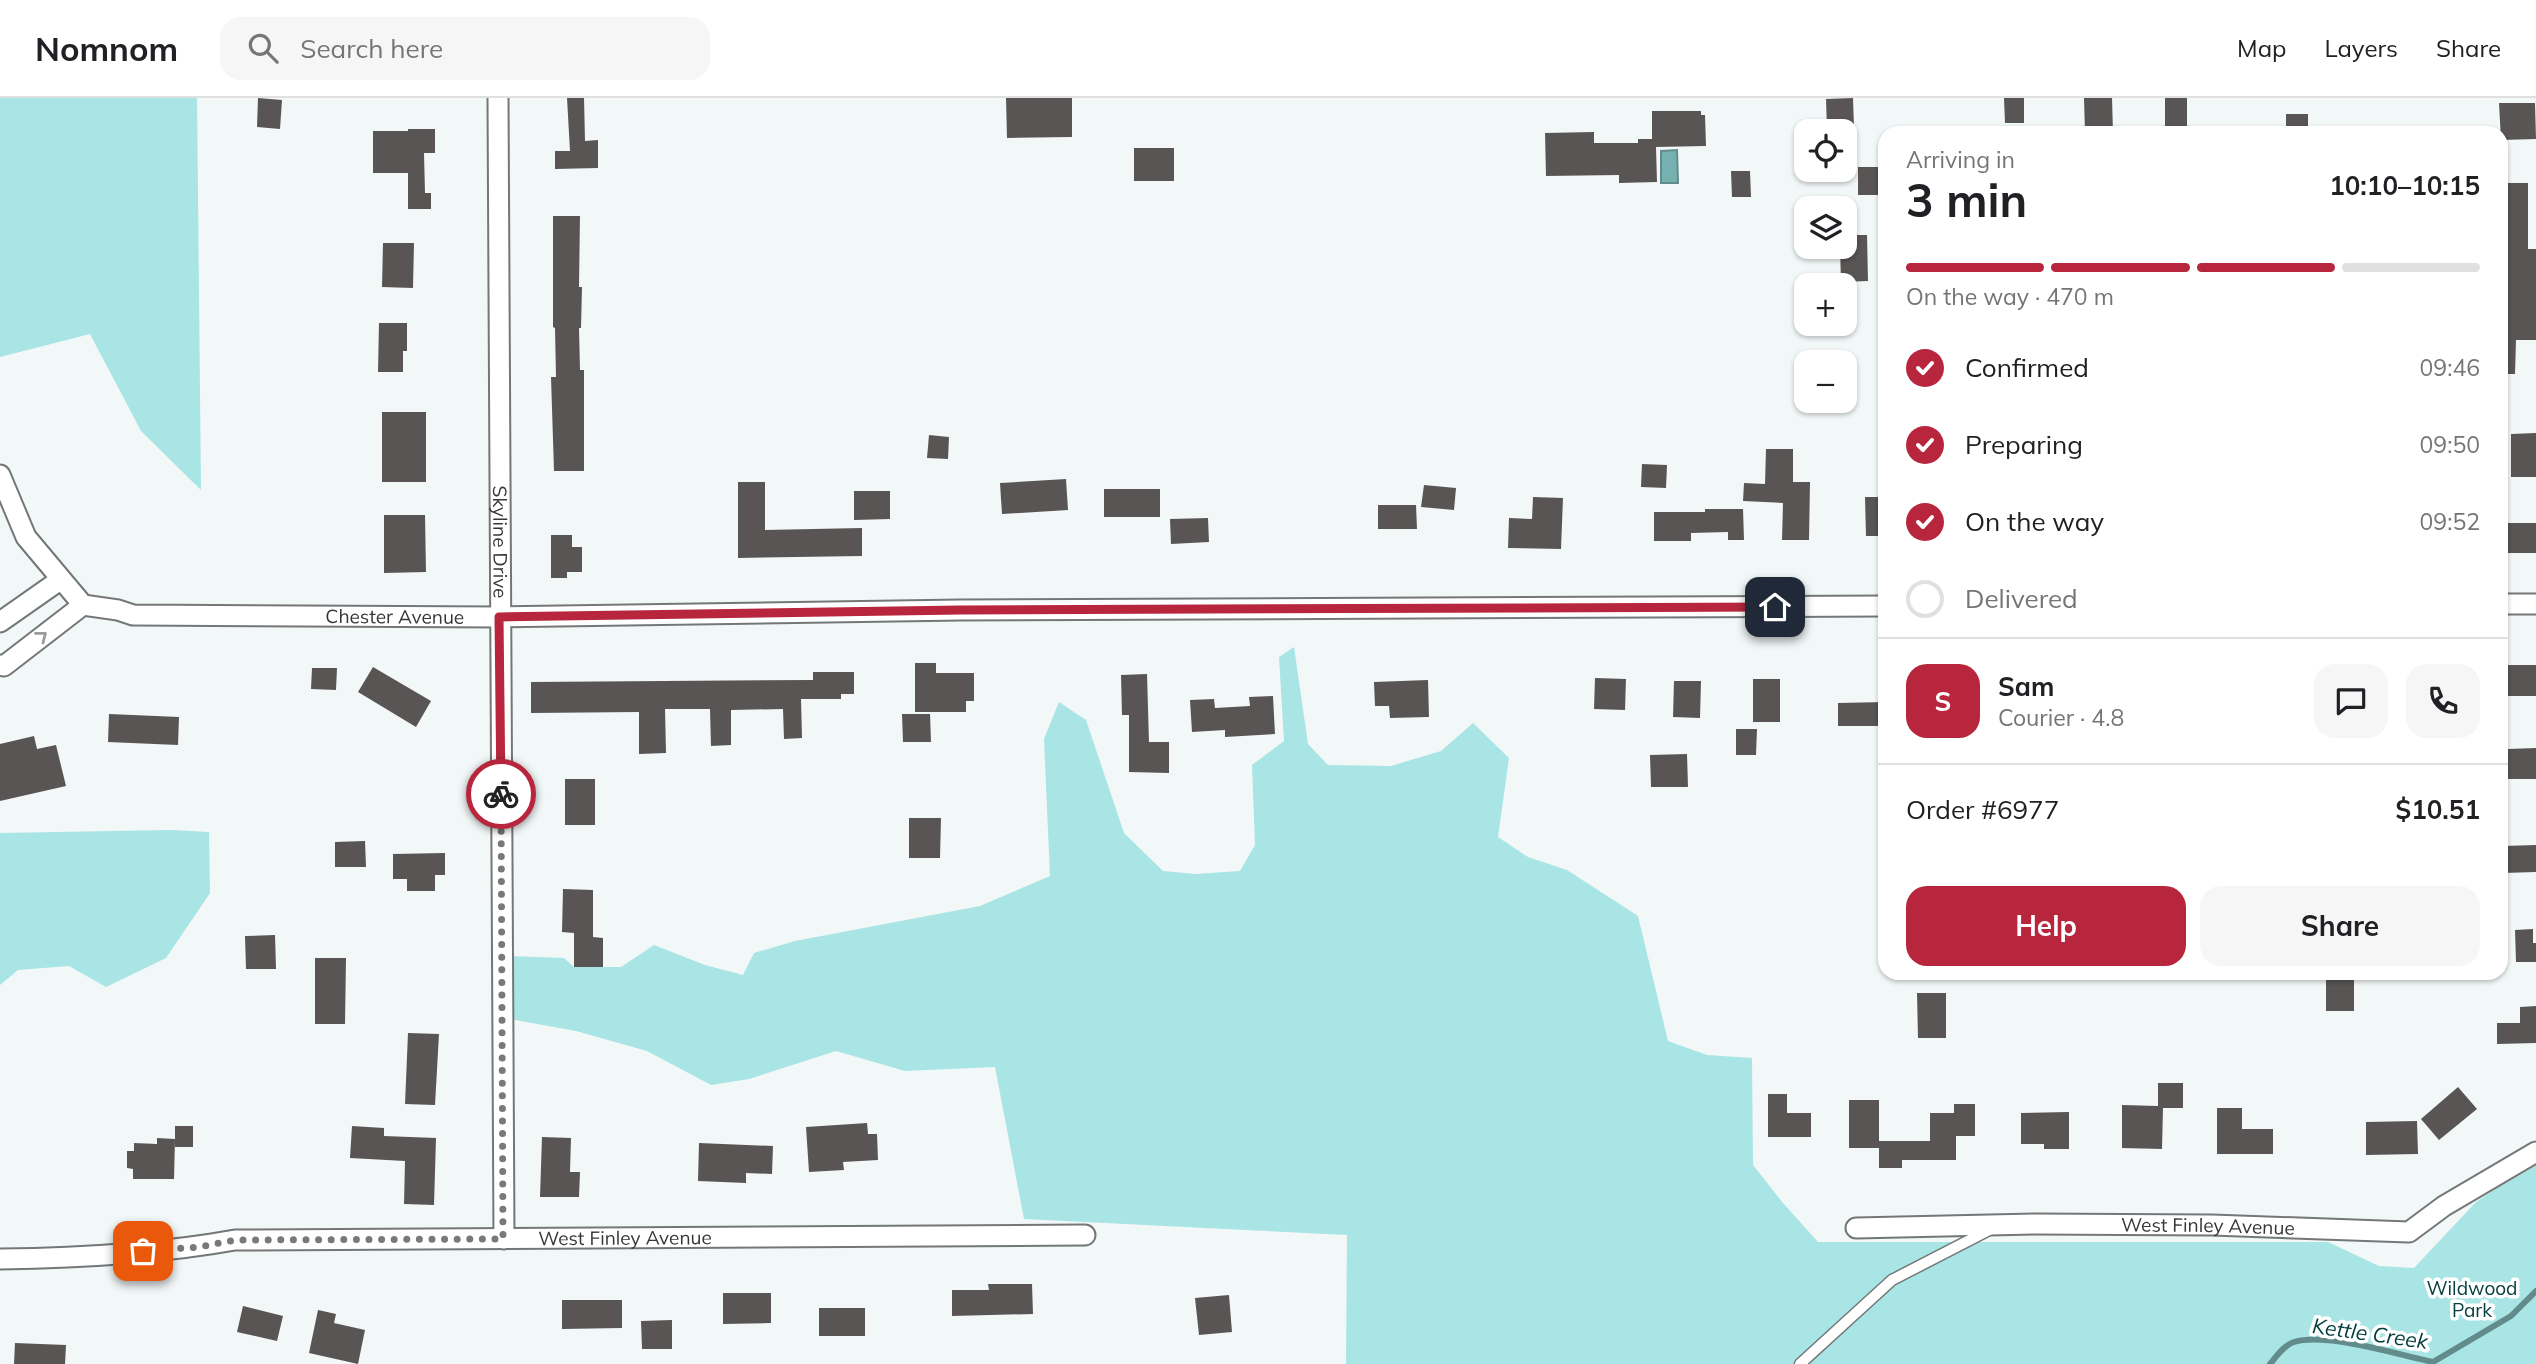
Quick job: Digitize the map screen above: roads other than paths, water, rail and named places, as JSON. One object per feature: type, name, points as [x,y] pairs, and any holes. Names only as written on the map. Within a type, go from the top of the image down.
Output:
[{"type":"street","name":"Skyline Drive","points":[[498,98],[503,1239]]},
{"type":"street","points":[[0,475],[26,537],[83,605],[4,666],[0,665]]},
{"type":"street","points":[[0,622],[60,580]]},
{"type":"street","points":[[2508,604],[2536,604]]},
{"type":"street","name":"Chester Avenue","points":[[83,605],[133,615],[499,617],[961,610],[1878,606]]},
{"type":"street","name":"West Finley Avenue","points":[[1856,1228],[2212,1225],[2410,1231],[2444,1206],[2536,1152]]},
{"type":"street","name":"West Finley Avenue","points":[[0,1259],[62,1258],[199,1247],[235,1240],[1085,1235]]},
{"type":"lane","points":[[1800,1364],[1892,1280],[1998,1226]]},
{"type":"waterway","name":"Kettle Creek","points":[[2270,1364],[2287,1346],[2308,1340],[2343,1342],[2433,1362],[2511,1316],[2536,1291]]},
{"type":"park label","name":"Wildwood Park","points":[[2472,1299]]}]
